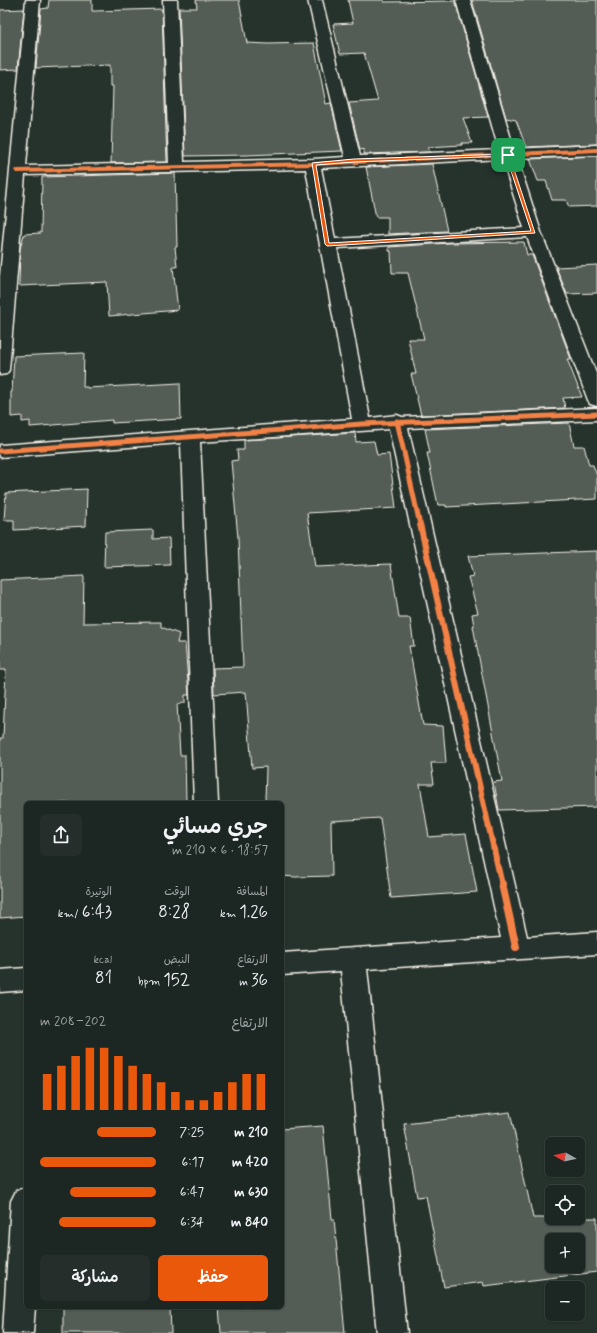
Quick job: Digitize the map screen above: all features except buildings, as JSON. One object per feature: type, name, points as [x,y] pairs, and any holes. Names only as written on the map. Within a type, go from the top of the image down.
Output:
[{"type":"street","points":[[0,370],[7,206],[17,171],[33,0]]},
{"type":"street","points":[[170,0],[177,167]]},
{"type":"street","points":[[315,0],[354,160]]},
{"type":"street","points":[[463,0],[508,155],[533,232],[597,400]]},
{"type":"street","points":[[17,171],[313,164],[354,160],[508,155],[597,150]]},
{"type":"street","points":[[313,164],[362,424]]},
{"type":"street","points":[[327,244],[533,232]]},
{"type":"street","points":[[0,451],[362,424],[597,414]]},
{"type":"street","points":[[397,422],[516,947]]},
{"type":"street","points":[[190,436],[206,801]]},
{"type":"street","points":[[284,964],[516,947],[597,943]]},
{"type":"street","points":[[353,959],[392,1333]]},
{"type":"street","points":[[0,981],[24,979]]},
{"type":"street","points":[[18,1333],[24,1234]]},
{"type":"cycle path","points":[[17,171],[313,164],[597,150]]},
{"type":"cycle path","points":[[0,451],[362,424],[597,414]]},
{"type":"cycle path","points":[[397,421],[516,947]]},
{"type":"route","points":[[508,155],[533,232],[327,244],[313,164],[354,160],[508,155]]}]
